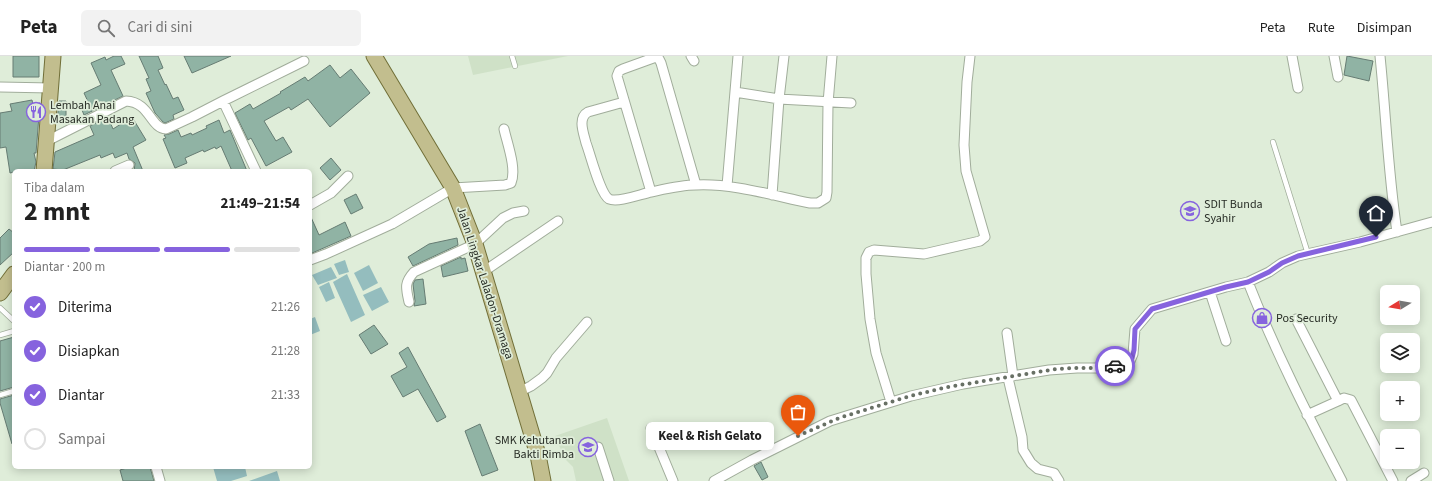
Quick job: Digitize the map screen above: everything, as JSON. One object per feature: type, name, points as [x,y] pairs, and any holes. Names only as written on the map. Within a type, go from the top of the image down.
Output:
[{"type":"main road","points":[[44,169],[52,88],[53,56]]},
{"type":"main road","name":"Jalan Lingkar Laladon-Dramaga","points":[[374,56],[453,188],[475,244],[538,454],[543,481]]},
{"type":"main road","points":[[4,293],[12,278]]},
{"type":"street","points":[[727,186],[738,56]]},
{"type":"street","points":[[772,195],[779,99],[784,56]]},
{"type":"street","points":[[624,102],[586,114],[582,118],[584,136],[600,184],[607,198],[614,200],[621,199],[650,192],[696,185],[727,186],[810,203],[818,203],[826,198],[828,103],[832,56]]},
{"type":"street","points":[[891,402],[876,353],[870,319],[866,258],[869,252],[874,250],[924,254],[980,241],[985,237],[966,171],[964,145],[967,82],[970,56]]},
{"type":"street","points":[[1292,56],[1298,88]]},
{"type":"street","points":[[1334,56],[1338,77]]},
{"type":"street","points":[[1380,56],[1386,110],[1387,151],[1397,232]]},
{"type":"street","points":[[650,192],[618,76],[619,71],[652,58],[658,58],[661,63],[696,185]]},
{"type":"street","points":[[47,141],[126,101],[133,101],[139,104],[148,112],[157,126],[161,129],[166,129],[304,61]]},
{"type":"street","points":[[0,87],[52,88]]},
{"type":"street","points":[[735,92],[779,99],[828,103],[851,103]]},
{"type":"street","points":[[223,100],[255,169]]},
{"type":"street","points":[[312,259],[392,224],[453,188],[505,185],[511,183],[514,175],[504,129]]},
{"type":"street","points":[[121,169],[129,166]]},
{"type":"street","points":[[312,204],[331,193],[348,176]]},
{"type":"street","points":[[409,302],[406,288],[408,278],[414,272],[475,244],[503,218],[513,213],[524,211]]},
{"type":"street","points":[[483,272],[558,221]]},
{"type":"street","points":[[714,481],[825,423],[910,396],[948,387],[1063,368],[1097,368],[1124,364],[1130,361],[1133,354],[1135,329],[1152,309],[1248,282],[1269,272],[1282,263],[1308,254],[1432,222]]},
{"type":"street","points":[[1248,282],[1262,318],[1307,415],[1342,481]]},
{"type":"street","points":[[1210,292],[1226,341]]},
{"type":"street","points":[[1296,319],[1338,401]]},
{"type":"street","points":[[519,392],[531,386],[547,373],[556,358],[587,322]]},
{"type":"street","points":[[1007,333],[1011,377],[1023,450],[1031,463],[1038,469],[1054,473],[1059,481]]},
{"type":"street","points":[[1307,415],[1344,398],[1351,400],[1394,481]]},
{"type":"street","points":[[651,428],[673,481]]},
{"type":"street","points":[[598,447],[609,481]]},
{"type":"street","points":[[157,469],[160,481]]},
{"type":"street","points":[[1411,481],[1424,473]]},
{"type":"lane","points":[[512,56],[515,66]]},
{"type":"lane","points":[[1273,142],[1308,254]]},
{"type":"lane","points":[[0,297],[4,293]]},
{"type":"lane","points":[[0,308],[12,319]]},
{"type":"lane","points":[[0,335],[12,332]]},
{"type":"lane","points":[[0,395],[12,392]]},
{"type":"shaded area","points":[[468,56],[568,56],[473,75]]},
{"type":"shaded area","name":"SMK Kehutanan Bakti Rimba","points":[[607,418],[629,481],[576,481],[573,467],[565,459],[555,436]]},
{"type":"water","points":[[345,260],[349,272],[339,275],[334,264]]},
{"type":"water","points":[[369,265],[378,283],[363,291],[354,273]]},
{"type":"water","points":[[331,267],[337,278],[318,285],[312,275]]},
{"type":"water","points":[[347,274],[365,315],[351,322],[333,282]]},
{"type":"water","points":[[329,282],[335,298],[326,302],[319,287]]},
{"type":"water","points":[[381,287],[389,302],[372,311],[363,295]]},
{"type":"water","points":[[315,317],[320,331],[312,334],[312,318]]},
{"type":"water","points":[[214,469],[245,469],[247,476],[231,481],[217,481]]},
{"type":"water","points":[[277,471],[280,481],[249,481]]},
{"type":"building","points":[[13,56],[39,56],[39,77],[13,77]]},
{"type":"building","points":[[114,56],[121,56],[125,64],[111,70],[123,96],[84,115],[82,110],[90,106],[84,93],[101,85],[91,63],[105,57],[106,60]]},
{"type":"building","points":[[139,56],[158,56],[163,68],[158,70],[165,85],[166,84],[173,99],[178,97],[184,110],[173,115],[174,119],[165,123],[155,113],[146,93],[151,91],[146,79],[149,78]]},
{"type":"building","points":[[184,56],[231,56],[192,73]]},
{"type":"building","points":[[1347,56],[1373,61],[1369,81],[1344,75]]},
{"type":"building","points":[[330,65],[340,78],[351,69],[370,93],[330,127],[308,99],[291,110],[289,107],[264,121],[276,141],[283,137],[292,152],[266,166],[251,138],[248,140],[235,113],[250,104],[253,109],[305,77],[308,81]]},
{"type":"building","points":[[32,100],[33,105],[40,103],[36,153],[34,153],[36,162],[34,169],[12,169],[12,172],[10,173],[6,147],[0,148],[0,113],[12,111],[10,104]]},
{"type":"building","points":[[59,101],[66,101],[66,122],[57,123]]},
{"type":"building","points":[[108,117],[113,129],[132,117],[146,140],[133,147],[142,169],[134,169],[135,163],[129,159],[127,153],[115,158],[113,153],[101,158],[100,155],[65,169],[53,169],[55,152],[94,135],[90,126]]},
{"type":"building","points":[[219,120],[224,133],[230,130],[246,169],[231,169],[221,146],[204,152],[203,150],[185,158],[187,163],[175,168],[163,139],[166,138],[164,135],[178,130],[181,137],[191,133],[192,135],[207,128],[206,126]]},
{"type":"building","points":[[331,158],[341,170],[330,180],[320,168]]},
{"type":"building","points":[[356,194],[363,208],[351,214],[344,200]]},
{"type":"building","points":[[312,219],[319,235],[345,222],[351,236],[312,253]]},
{"type":"building","points":[[9,229],[12,231],[12,254],[0,265],[0,238]]},
{"type":"building","points":[[457,238],[458,245],[413,266],[408,257],[429,244]]},
{"type":"building","points":[[461,257],[461,259],[465,258],[468,271],[443,277],[441,266]]},
{"type":"building","points":[[423,279],[426,304],[414,306],[415,301],[413,284],[415,280]]},
{"type":"building","points":[[374,325],[388,344],[371,354],[359,335]]},
{"type":"building","points":[[12,338],[12,388],[0,391],[0,341]]},
{"type":"building","points":[[408,347],[446,417],[437,422],[418,389],[403,397],[391,376],[407,367],[399,353]]},
{"type":"building","points":[[12,396],[12,444],[0,403],[0,399]]},
{"type":"building","points":[[480,424],[498,470],[482,476],[465,431]]},
{"type":"building","points":[[761,462],[768,477],[762,480],[754,466]]},
{"type":"building","points":[[151,469],[154,481],[123,481],[120,470]]},
{"type":"way so far","points":[[798,436],[839,418],[910,396],[948,387],[1056,369],[1115,366]]},
{"type":"place","name":"Lembah Anai Masakan Padang","points":[[36,112]]},
{"type":"place","name":"SDIT Bunda Syahir","points":[[1190,211]]},
{"type":"place","name":"Pos Security","points":[[1262,318]]},
{"type":"place","name":"Keel & Rish Gelato","points":[[798,436]]},
{"type":"place","name":"SMK Kehutanan Bakti Rimba","points":[[588,447]]},
{"type":"route","points":[[1115,366],[1126,364],[1132,358],[1135,329],[1152,309],[1248,282],[1263,276],[1282,263],[1298,256],[1376,237]]}]
